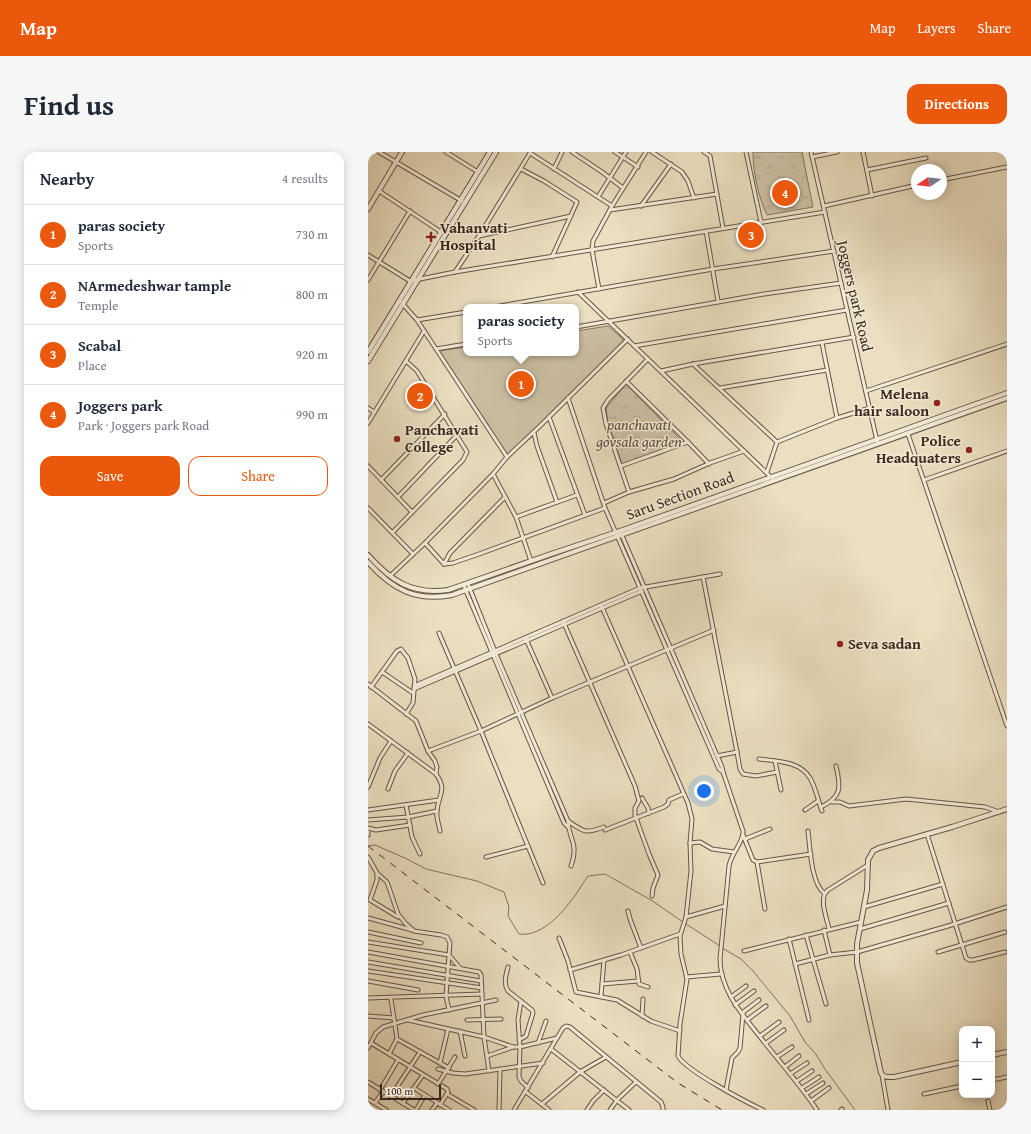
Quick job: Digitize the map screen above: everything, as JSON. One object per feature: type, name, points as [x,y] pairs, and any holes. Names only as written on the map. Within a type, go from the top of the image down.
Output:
[{"type":"main road","points":[[368,352],[401,302],[419,279],[490,152]]},
{"type":"main road","points":[[368,361],[401,302],[410,281],[496,152]]},
{"type":"street","points":[[379,152],[463,202]]},
{"type":"street","points":[[368,209],[402,152]]},
{"type":"street","points":[[446,152],[478,172]]},
{"type":"street","points":[[456,272],[521,169],[530,152],[612,206]]},
{"type":"street","points":[[554,169],[562,152]]},
{"type":"street","points":[[572,152],[623,188]]},
{"type":"street","points":[[615,152],[638,167]]},
{"type":"street","points":[[598,197],[626,152]]},
{"type":"street","points":[[599,289],[592,250],[593,241],[612,206],[638,167],[646,152]]},
{"type":"street","points":[[652,152],[682,172],[694,198]]},
{"type":"street","points":[[704,152],[710,156],[723,228]]},
{"type":"street","points":[[746,152],[760,222]]},
{"type":"street","name":"Joggers park Road","points":[[811,152],[878,444]]},
{"type":"street","points":[[812,157],[837,152]]},
{"type":"street","points":[[863,152],[872,196]]},
{"type":"street","points":[[867,170],[926,158]]},
{"type":"street","points":[[641,206],[671,164]]},
{"type":"street","points":[[947,179],[1007,167]]},
{"type":"street","points":[[521,169],[578,202],[552,257]]},
{"type":"street","points":[[824,206],[911,186]]},
{"type":"street","points":[[379,191],[442,232]]},
{"type":"street","points":[[610,210],[717,194]]},
{"type":"street","points":[[368,280],[410,211]]},
{"type":"street","points":[[368,255],[410,281],[456,272],[825,212]]},
{"type":"street","points":[[479,236],[571,216]]},
{"type":"street","points":[[706,231],[718,302]]},
{"type":"street","points":[[511,304],[713,269],[834,251]]},
{"type":"street","points":[[579,326],[841,282]]},
{"type":"street","points":[[578,292],[775,480]]},
{"type":"street","points":[[401,302],[417,320],[507,457]]},
{"type":"street","points":[[634,346],[848,310]]},
{"type":"street","points":[[417,320],[463,312]]},
{"type":"street","points":[[368,424],[424,331]]},
{"type":"street","points":[[661,371],[693,364],[854,337]]},
{"type":"street","points":[[389,576],[425,543],[493,474],[507,457],[550,417],[628,339]]},
{"type":"street","points":[[822,343],[837,418]]},
{"type":"street","points":[[436,349],[463,344]]},
{"type":"street","points":[[866,391],[1007,344]]},
{"type":"street","points":[[629,492],[606,424],[603,408],[608,400],[648,359]]},
{"type":"street","points":[[393,532],[463,460],[468,452],[417,371],[406,361]]},
{"type":"street","points":[[693,364],[777,442]]},
{"type":"street","points":[[720,388],[827,370]]},
{"type":"street","points":[[626,381],[709,464]]},
{"type":"street","name":"Saru Section Road","points":[[368,562],[380,576],[391,584],[413,594],[438,597],[468,590],[771,477],[1007,393]]},
{"type":"street","points":[[568,398],[605,508],[645,588],[718,756],[742,826],[743,835],[753,860],[757,862],[765,909]]},
{"type":"street","name":"Saru Section Road","points":[[368,555],[389,576],[404,585],[425,591],[440,592],[466,585],[531,561],[619,534],[908,434],[1007,398]]},
{"type":"street","points":[[368,408],[374,412]]},
{"type":"street","points":[[767,472],[777,442],[837,418],[870,408]]},
{"type":"street","points":[[381,480],[445,414]]},
{"type":"street","points":[[550,417],[585,515]]},
{"type":"street","points":[[534,432],[537,446],[557,502]]},
{"type":"street","points":[[908,434],[1007,726]]},
{"type":"street","points":[[398,497],[457,435]]},
{"type":"street","points":[[621,466],[688,442]]},
{"type":"street","points":[[604,503],[629,492],[674,479],[744,451]]},
{"type":"street","points":[[924,480],[1007,451]]},
{"type":"street","points":[[368,466],[412,512]]},
{"type":"street","points":[[493,474],[516,517],[531,561]]},
{"type":"street","points":[[516,517],[577,495]]},
{"type":"street","points":[[444,564],[450,553],[505,497]]},
{"type":"street","points":[[368,508],[413,554]]},
{"type":"street","points":[[444,564],[453,563],[605,508]]},
{"type":"street","points":[[619,534],[667,650],[719,769],[723,772]]},
{"type":"street","points":[[425,543],[444,564]]},
{"type":"street","points":[[414,689],[645,588],[720,574]]},
{"type":"street","points":[[703,577],[740,769],[743,774],[756,776],[777,772]]},
{"type":"street","points":[[466,585],[494,653],[517,715],[564,823],[568,827]]},
{"type":"street","points":[[601,606],[688,803],[692,819],[690,843],[691,871],[686,919],[680,934],[681,954],[686,977],[677,1051],[679,1058],[686,1065],[726,1090],[763,1110]]},
{"type":"street","points":[[564,623],[635,786],[638,797],[635,808],[636,818],[644,843],[658,875],[653,888],[652,896]]},
{"type":"street","points":[[428,751],[481,731],[552,698],[714,630]]},
{"type":"street","points":[[439,633],[543,883]]},
{"type":"street","points":[[526,639],[552,698]]},
{"type":"street","points":[[371,687],[399,649],[403,646]]},
{"type":"street","points":[[399,649],[403,650],[408,658],[414,674],[413,703],[406,714]]},
{"type":"street","points":[[494,653],[522,712],[568,821],[568,827],[575,852],[571,866]]},
{"type":"street","points":[[382,672],[414,689]]},
{"type":"street","points":[[368,684],[416,721],[428,751],[436,764],[436,774]]},
{"type":"street","points":[[368,724],[436,774],[442,784],[442,792],[437,811],[440,831]]},
{"type":"street","points":[[368,787],[380,758],[391,741]]},
{"type":"street","points":[[718,756],[737,752]]},
{"type":"street","points":[[388,789],[395,771],[408,753]]},
{"type":"street","points":[[759,759],[794,765],[802,770],[811,780],[821,809],[832,802],[838,788],[839,779],[836,766]]},
{"type":"street","points":[[775,761],[780,790]]},
{"type":"street","points":[[568,821],[583,832],[592,832],[636,818],[664,807],[668,804],[669,800],[683,794]]},
{"type":"street","points":[[638,797],[642,798],[648,808],[649,813]]},
{"type":"street","points":[[638,801],[642,798]]},
{"type":"street","points":[[832,802],[840,802],[849,806],[906,799],[985,808],[999,812]]},
{"type":"street","points":[[368,810],[440,800]]},
{"type":"street","points":[[804,810],[818,801]]},
{"type":"street","points":[[406,805],[412,837],[420,854]]},
{"type":"street","points":[[888,1110],[882,1075],[858,971],[857,952],[867,890],[868,865],[871,853],[876,849],[1007,809]]},
{"type":"street","points":[[368,820],[408,818],[437,811]]},
{"type":"street","points":[[368,835],[368,830],[410,825]]},
{"type":"street","points":[[745,839],[770,829]]},
{"type":"street","points":[[808,831],[817,884],[820,890],[824,893]]},
{"type":"street","points":[[927,834],[966,958],[969,960],[1005,952]]},
{"type":"street","points":[[743,835],[734,852],[729,866],[721,950],[721,974],[735,1005],[802,1088],[817,1110]]},
{"type":"street","points":[[690,843],[702,842],[712,849],[734,852]]},
{"type":"street","points":[[486,857],[528,846]]},
{"type":"street","points":[[757,862],[811,854]]},
{"type":"street","points":[[368,864],[369,859]]},
{"type":"street","points":[[369,859],[377,873],[387,882],[395,909],[400,918]]},
{"type":"street","points":[[829,929],[823,899],[824,893],[868,865]]},
{"type":"street","points":[[368,906],[377,880],[377,873]]},
{"type":"street","points":[[864,907],[943,884]]},
{"type":"street","points":[[369,900],[400,918],[414,931]]},
{"type":"street","points":[[860,929],[949,903]]},
{"type":"street","points":[[686,919],[725,906]]},
{"type":"street","points":[[795,964],[830,955],[857,952],[955,924],[1007,907]]},
{"type":"street","points":[[628,911],[641,948]]},
{"type":"street","points":[[368,918],[414,931],[447,937],[450,943],[446,996],[449,1010]]},
{"type":"street","points":[[744,951],[861,922]]},
{"type":"street","points":[[824,930],[830,955]]},
{"type":"street","points":[[368,932],[421,943]]},
{"type":"street","points":[[938,952],[1005,932]]},
{"type":"street","points":[[570,970],[630,952],[680,934]]},
{"type":"street","points":[[806,935],[826,1004]]},
{"type":"street","points":[[559,938],[576,992],[601,996],[622,1003],[642,1016],[680,1031]]},
{"type":"street","points":[[789,939],[809,1020]]},
{"type":"street","points":[[368,942],[449,955],[460,968]]},
{"type":"street","points":[[368,952],[479,972],[481,975],[484,1037],[489,1071]]},
{"type":"street","points":[[630,952],[637,969],[638,982]]},
{"type":"street","points":[[601,996],[604,960]]},
{"type":"street","points":[[368,962],[481,981]]},
{"type":"street","points":[[508,967],[505,980],[506,988],[532,1010],[533,1013],[526,1036],[519,1040]]},
{"type":"street","points":[[368,971],[482,988]]},
{"type":"street","points":[[686,977],[721,974]]},
{"type":"street","points":[[368,981],[418,990]]},
{"type":"street","points":[[602,984],[638,982],[640,985],[648,987]]},
{"type":"street","points":[[731,997],[746,986]]},
{"type":"street","points":[[735,1005],[754,991]]},
{"type":"street","points":[[368,998],[482,994]]},
{"type":"street","points":[[389,1054],[397,1039],[391,999]]},
{"type":"street","points":[[642,1016],[643,999]]},
{"type":"street","points":[[432,1110],[447,1094],[448,1090],[389,1054],[369,1045],[380,1028],[449,1010],[496,1000]]},
{"type":"street","points":[[726,1090],[732,1058],[740,1048],[742,1014],[759,1000]]},
{"type":"street","points":[[521,1002],[518,1020],[520,1047],[519,1077],[528,1088]]},
{"type":"street","points":[[747,1020],[766,1006]]},
{"type":"street","points":[[368,1016],[394,1018]]},
{"type":"street","points":[[467,1020],[500,1019]]},
{"type":"street","points":[[408,1020],[484,1037],[513,1047],[520,1047],[557,1038]]},
{"type":"street","points":[[538,1043],[546,1021]]},
{"type":"street","points":[[760,1036],[779,1022]]},
{"type":"street","points":[[514,1110],[563,1028],[567,1026],[661,1102],[663,1110]]},
{"type":"street","points":[[440,1063],[448,1029]]},
{"type":"street","points":[[766,1043],[784,1030]]},
{"type":"street","points":[[460,1031],[465,1056]]},
{"type":"street","points":[[397,1039],[448,1068]]},
{"type":"street","points":[[487,1056],[513,1047]]},
{"type":"street","points":[[777,1057],[792,1048]]},
{"type":"street","points":[[551,1049],[629,1110]]},
{"type":"street","points":[[391,1096],[420,1052]]},
{"type":"street","points":[[995,1054],[1007,1052]]},
{"type":"street","points":[[785,1067],[799,1056]]},
{"type":"street","points":[[438,1084],[455,1057]]},
{"type":"street","points":[[542,1104],[580,1072],[606,1057]]},
{"type":"street","points":[[375,1103],[398,1060]]},
{"type":"street","points":[[438,1069],[446,1072],[466,1074],[543,1062]]},
{"type":"street","points":[[882,1075],[886,1077],[894,1077],[959,1063]]},
{"type":"street","points":[[790,1074],[806,1064]]},
{"type":"street","points":[[499,1110],[500,1069]]},
{"type":"street","points":[[796,1081],[812,1071]]},
{"type":"street","points":[[403,1103],[423,1075]]},
{"type":"street","points":[[802,1088],[819,1077]]},
{"type":"street","points":[[995,1079],[1007,1077]]},
{"type":"street","points":[[368,1082],[415,1110],[425,1095]]},
{"type":"street","points":[[610,1110],[617,1100],[636,1082]]},
{"type":"street","points":[[806,1094],[823,1083]]},
{"type":"street","points":[[924,1094],[959,1087]]},
{"type":"street","points":[[414,1088],[448,1110]]},
{"type":"street","points":[[811,1101],[829,1088]]},
{"type":"street","points":[[587,1110],[593,1101],[604,1090]]},
{"type":"street","points":[[526,1092],[549,1110]]},
{"type":"street","points":[[447,1094],[474,1110]]},
{"type":"street","points":[[368,1099],[386,1110]]},
{"type":"street","points":[[988,1101],[990,1110]]},
{"type":"green space","points":[[753,152],[802,152],[813,207],[767,215],[757,184]]},
{"type":"green space","points":[[608,326],[623,339],[622,343],[547,419],[532,437],[507,455],[438,351],[463,347],[463,356],[579,356],[579,331]]},
{"type":"green space","name":"panchavati govsala garden","points":[[626,384],[681,440],[676,446],[662,454],[622,464],[608,423],[606,408]]},
{"type":"waterway","points":[[368,846],[375,845],[426,869],[477,881],[504,892],[509,907],[508,916],[519,934],[534,932],[548,925],[575,896],[588,876],[605,874],[651,900],[683,922]]},
{"type":"waterway","points":[[686,924],[720,946]]},
{"type":"waterway","points":[[722,948],[741,959],[753,971],[790,1016],[805,1042],[815,1053],[855,1110]]},
{"type":"railway","points":[[368,846],[678,1083],[722,1110]]},
{"type":"place","name":"Joggers park","points":[[785,193]]},
{"type":"place","name":"Scabal","points":[[751,235]]},
{"type":"place","name":"Vahanvati Hospital","points":[[431,237]]},
{"type":"place","name":"paras society","points":[[521,384]]},
{"type":"place","name":"NArmedeshwar tample","points":[[420,396]]},
{"type":"place","name":"Melena hair saloon","points":[[937,403]]},
{"type":"place","name":"Panchavati College","points":[[397,439]]},
{"type":"place","name":"Police Headquaters","points":[[969,450]]},
{"type":"place","name":"Seva sadan","points":[[840,644]]}]
